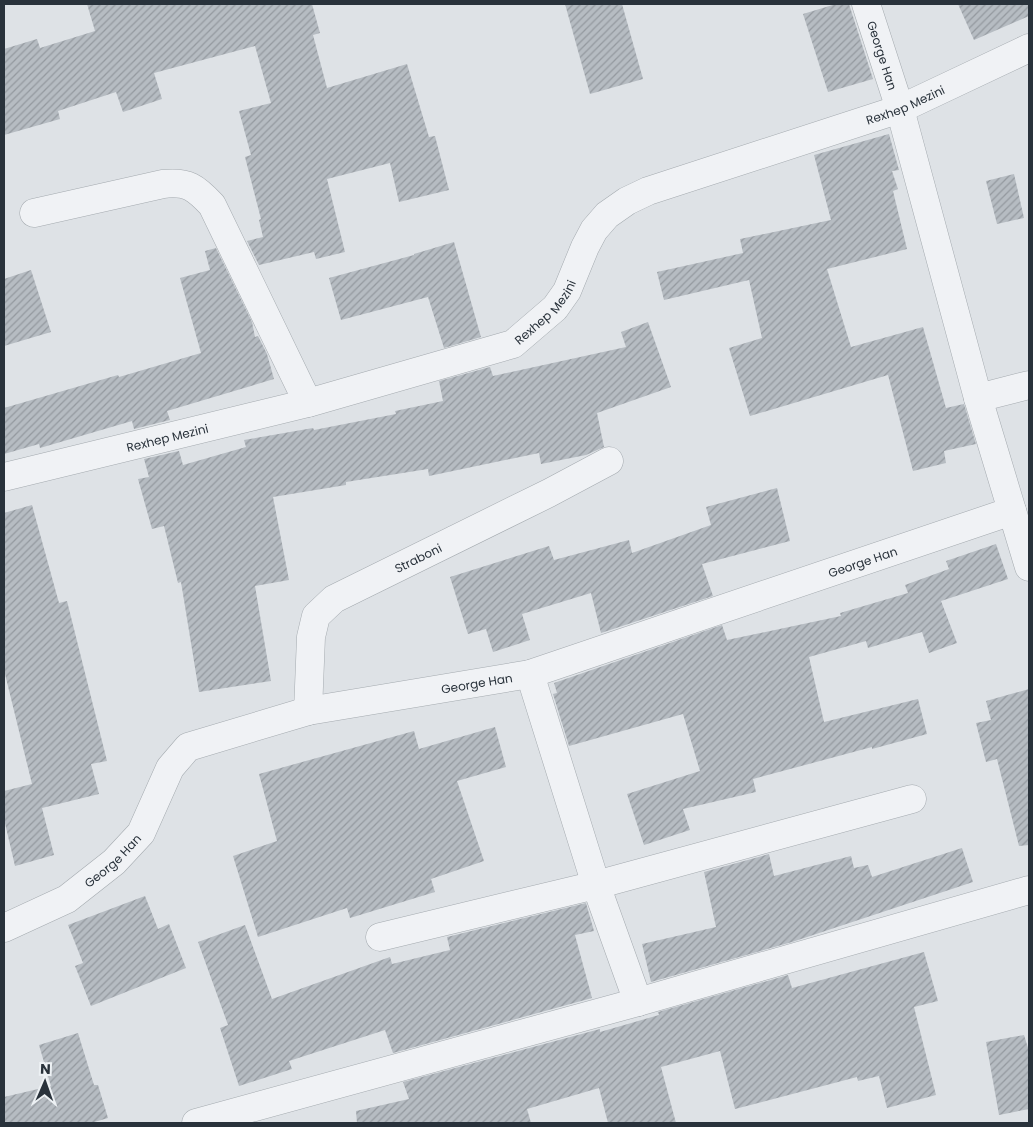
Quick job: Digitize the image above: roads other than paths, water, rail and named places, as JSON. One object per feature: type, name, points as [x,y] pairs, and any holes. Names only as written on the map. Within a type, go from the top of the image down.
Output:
[{"type":"street","name":"George Han","points":[[866,4],[900,109],[978,398],[1029,567]]},
{"type":"street","name":"Rexhep Mezini","points":[[4,477],[308,402],[513,344],[555,308],[567,291],[594,230],[607,215],[627,202],[648,191],[900,109],[1029,48]]},
{"type":"street","points":[[34,213],[177,182],[197,190],[212,205],[308,402]]},
{"type":"street","points":[[978,398],[1029,385]]},
{"type":"street","name":"Straboni","points":[[308,711],[311,637],[316,616],[334,599],[609,461]]},
{"type":"street","name":"George Han","points":[[4,928],[67,899],[114,862],[141,833],[170,768],[188,747],[308,711],[530,674],[1012,511]]},
{"type":"street","points":[[530,674],[596,885],[638,1002]]},
{"type":"street","points":[[380,937],[596,885],[912,799]]},
{"type":"street","points":[[196,1123],[638,1002],[1029,890]]}]
